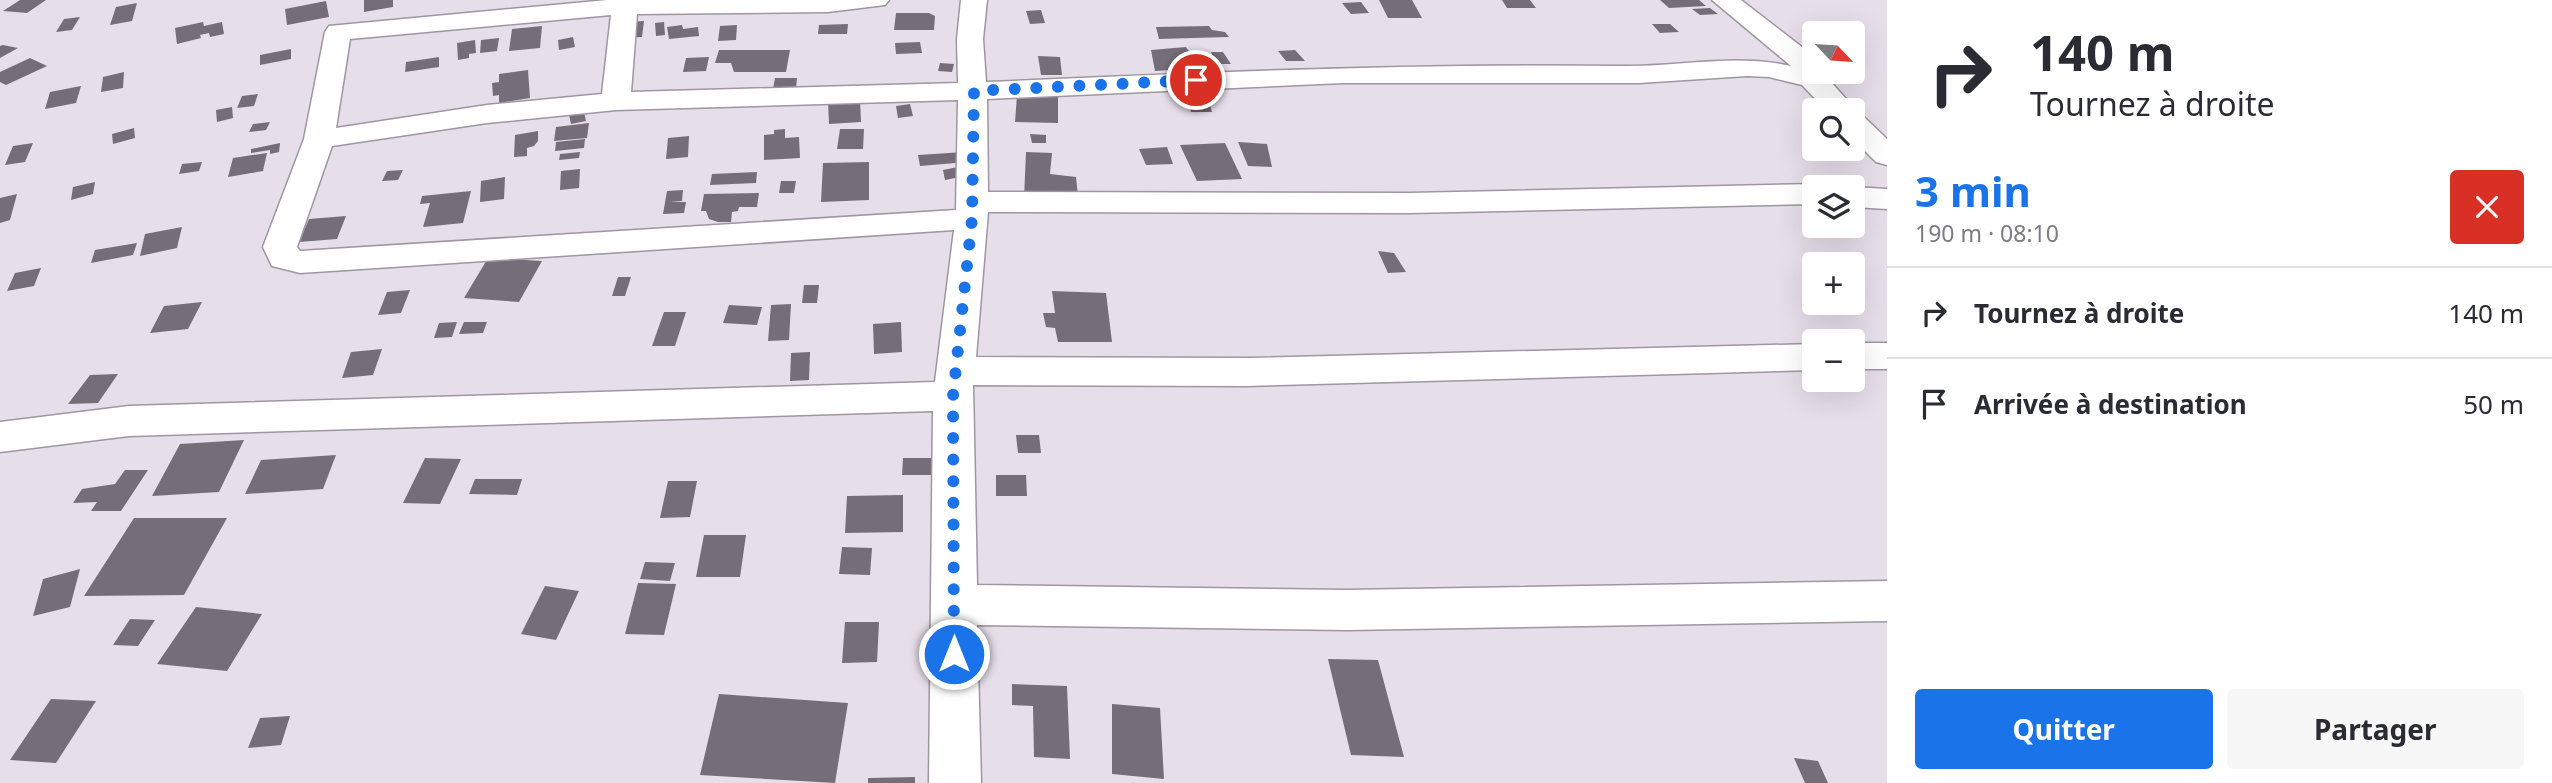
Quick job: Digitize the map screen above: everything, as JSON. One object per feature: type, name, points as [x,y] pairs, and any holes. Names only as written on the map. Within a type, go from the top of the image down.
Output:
[{"type":"street","points":[[876,0],[828,4],[625,6],[340,22],[319,139],[280,247],[284,258],[300,262],[972,210],[1410,204],[1802,194]]},
{"type":"street","points":[[955,783],[954,384],[972,210],[974,91],[970,39],[974,0]]},
{"type":"street","points":[[1725,0],[1802,62]]},
{"type":"street","points":[[616,102],[625,6]]},
{"type":"street","points":[[319,139],[488,114],[616,102],[974,91],[1229,78],[1524,73],[1639,75],[1747,68],[1769,69],[1802,77]]},
{"type":"street","points":[[1817,84],[1830,98]]},
{"type":"street","points":[[1865,134],[1887,156]]},
{"type":"street","points":[[1865,198],[1887,199]]},
{"type":"street","points":[[1865,356],[1887,356]]},
{"type":"street","points":[[0,437],[129,421],[954,384],[1261,372],[1802,358]]},
{"type":"street","points":[[955,605],[1347,610],[1887,601]]},
{"type":"building","points":[[20,0],[46,0],[27,13],[3,11]]},
{"type":"building","points":[[364,0],[393,0],[393,7],[364,12]]},
{"type":"building","points":[[1379,0],[1412,0],[1422,18],[1388,18]]},
{"type":"building","points":[[1502,0],[1530,0],[1536,8],[1507,8]]},
{"type":"building","points":[[1660,0],[1699,0],[1706,6],[1669,8]]},
{"type":"building","points":[[326,1],[329,17],[287,25],[285,9]]},
{"type":"building","points":[[1361,2],[1369,13],[1351,14],[1342,3]]},
{"type":"building","points":[[137,3],[132,21],[110,25],[116,7]]},
{"type":"building","points":[[1710,8],[1718,14],[1700,15],[1692,9]]},
{"type":"building","points":[[1041,10],[1045,23],[1030,24],[1026,11]]},
{"type":"building","points":[[896,13],[929,13],[935,16],[934,30],[894,30]]},
{"type":"building","points":[[80,17],[72,30],[56,32],[64,19]]},
{"type":"building","points":[[644,21],[642,37],[625,38],[626,22]]},
{"type":"building","points":[[203,22],[204,26],[222,22],[224,34],[210,37],[209,33],[200,35],[201,38],[177,44],[175,28]]},
{"type":"building","points":[[664,22],[665,35],[656,36],[655,23]]},
{"type":"building","points":[[848,24],[847,34],[818,34],[819,25]]},
{"type":"building","points":[[1652,24],[1670,24],[1679,32],[1660,33]]},
{"type":"building","points":[[682,25],[683,29],[698,27],[699,36],[669,39],[667,27]]},
{"type":"building","points":[[737,25],[736,40],[718,41],[720,26]]},
{"type":"building","points":[[542,26],[540,48],[509,51],[512,29]]},
{"type":"building","points":[[1209,26],[1212,30],[1225,32],[1229,37],[1159,39],[1156,27]]},
{"type":"building","points":[[573,37],[575,47],[559,50],[558,40]]},
{"type":"building","points":[[499,38],[497,51],[480,53],[481,40]]},
{"type":"building","points":[[475,40],[476,53],[469,54],[469,58],[458,60],[457,43]]},
{"type":"building","points":[[920,42],[922,53],[896,54],[895,43]]},
{"type":"building","points":[[0,46],[18,48],[0,58]]},
{"type":"building","points":[[1186,47],[1200,68],[1155,71],[1151,50]]},
{"type":"building","points":[[291,49],[291,59],[260,65],[260,55]]},
{"type":"building","points":[[719,50],[790,50],[786,72],[734,72],[731,63],[715,63]]},
{"type":"building","points":[[1295,50],[1305,61],[1286,61],[1278,51]]},
{"type":"building","points":[[1211,52],[1223,52],[1231,64],[1216,64]]},
{"type":"building","points":[[1038,56],[1060,57],[1062,75],[1041,75]]},
{"type":"building","points":[[439,57],[439,67],[405,72],[406,62]]},
{"type":"building","points":[[709,57],[706,71],[683,72],[686,58]]},
{"type":"building","points":[[30,58],[47,66],[6,85],[0,82],[0,72]]},
{"type":"building","points":[[940,63],[954,64],[952,72],[938,71]]},
{"type":"building","points":[[528,70],[530,98],[499,103],[499,95],[493,96],[492,83],[499,82],[499,74]]},
{"type":"building","points":[[124,72],[123,88],[101,92],[103,77]]},
{"type":"building","points":[[775,78],[797,78],[796,88],[773,89]]},
{"type":"building","points":[[81,86],[76,103],[45,109],[50,92]]},
{"type":"building","points":[[258,94],[254,106],[237,108],[242,96]]},
{"type":"building","points":[[1017,95],[1058,97],[1058,123],[1015,122]]},
{"type":"building","points":[[860,99],[861,122],[829,124],[828,101]]},
{"type":"building","points":[[1188,101],[1209,102],[1212,112],[1191,112]]},
{"type":"building","points":[[910,104],[913,116],[898,118],[896,106]]},
{"type":"building","points":[[232,107],[233,118],[217,122],[216,110]]},
{"type":"building","points":[[584,112],[586,121],[571,124],[569,115]]},
{"type":"building","points":[[270,122],[266,130],[249,132],[253,124]]},
{"type":"building","points":[[589,123],[587,138],[554,141],[556,127]]},
{"type":"building","points":[[134,128],[135,138],[113,144],[112,134]]},
{"type":"building","points":[[785,129],[785,138],[799,137],[800,158],[764,160],[764,135]]},
{"type":"building","points":[[840,129],[864,129],[863,149],[837,149]]},
{"type":"building","points":[[538,131],[538,141],[527,148],[527,156],[514,157],[515,135]]},
{"type":"building","points":[[1030,134],[1046,135],[1046,143],[1032,143]]},
{"type":"building","points":[[689,136],[688,157],[666,159],[668,138]]},
{"type":"building","points":[[585,139],[584,148],[555,151],[556,142]]},
{"type":"building","points":[[1238,142],[1267,144],[1272,167],[1248,166]]},
{"type":"building","points":[[33,143],[25,162],[5,165],[13,146]]},
{"type":"building","points":[[280,143],[279,152],[270,154],[270,150],[251,153],[251,149]]},
{"type":"building","points":[[1225,143],[1242,179],[1197,181],[1180,145]]},
{"type":"building","points":[[1167,147],[1173,164],[1146,165],[1139,149]]},
{"type":"building","points":[[580,152],[579,158],[559,160],[560,154]]},
{"type":"building","points":[[964,152],[967,162],[920,166],[918,155]]},
{"type":"building","points":[[1026,152],[1052,153],[1050,174],[1076,177],[1078,196],[1024,198]]},
{"type":"building","points":[[267,153],[263,171],[228,177],[233,158]]},
{"type":"building","points":[[202,162],[199,171],[179,174],[182,164]]},
{"type":"building","points":[[869,162],[869,200],[821,202],[823,163]]},
{"type":"building","points":[[958,167],[960,177],[945,180],[943,170]]},
{"type":"building","points":[[580,169],[579,188],[560,190],[561,171]]},
{"type":"building","points":[[403,170],[398,180],[382,181],[387,171]]},
{"type":"building","points":[[757,172],[756,183],[710,185],[712,174]]},
{"type":"building","points":[[505,177],[504,199],[480,202],[481,181]]},
{"type":"building","points":[[781,181],[796,181],[794,193],[779,193]]},
{"type":"building","points":[[95,182],[93,194],[71,200],[73,187]]},
{"type":"building","points":[[683,190],[682,201],[670,202],[686,202],[684,213],[663,214],[667,191]]},
{"type":"building","points":[[471,191],[463,223],[423,227],[430,203],[420,204],[422,196]]},
{"type":"building","points":[[759,193],[757,207],[739,207],[738,211],[732,212],[731,222],[709,219],[706,211],[701,211],[704,194]]},
{"type":"building","points":[[17,194],[10,220],[0,223],[0,198]]},
{"type":"building","points":[[346,216],[337,239],[299,242],[309,219]]},
{"type":"building","points":[[182,227],[177,248],[140,256],[145,234]]},
{"type":"building","points":[[137,243],[133,255],[91,263],[95,250]]},
{"type":"building","points":[[1378,251],[1394,253],[1406,272],[1388,273]]},
{"type":"building","points":[[488,258],[542,261],[519,302],[464,298]]},
{"type":"building","points":[[41,268],[34,286],[7,291],[15,273]]},
{"type":"building","points":[[618,277],[631,277],[625,296],[612,296]]},
{"type":"building","points":[[804,285],[819,285],[817,303],[802,303]]},
{"type":"building","points":[[410,290],[401,313],[378,315],[387,292]]},
{"type":"building","points":[[1052,291],[1106,293],[1112,342],[1058,342],[1055,328],[1046,327],[1043,313],[1055,313]]},
{"type":"building","points":[[202,302],[188,329],[150,333],[164,306]]},
{"type":"building","points":[[791,304],[789,340],[768,341],[771,305]]},
{"type":"building","points":[[729,305],[762,307],[757,325],[723,323]]},
{"type":"building","points":[[664,312],[686,312],[675,346],[652,346]]},
{"type":"building","points":[[457,322],[452,337],[434,338],[439,323]]},
{"type":"building","points":[[464,322],[487,322],[483,333],[459,334]]},
{"type":"building","points":[[901,322],[902,352],[874,354],[873,324]]},
{"type":"building","points":[[382,349],[373,375],[342,378],[351,352]]},
{"type":"building","points":[[810,352],[809,380],[790,381],[791,353]]},
{"type":"building","points":[[118,374],[98,403],[68,404],[90,375]]},
{"type":"building","points":[[1016,435],[1039,435],[1041,453],[1018,453]]},
{"type":"building","points":[[244,440],[219,492],[152,496],[180,444]]},
{"type":"building","points":[[336,455],[323,489],[245,494],[261,460]]},
{"type":"building","points":[[425,458],[461,459],[440,504],[403,503]]},
{"type":"building","points":[[903,458],[935,458],[935,475],[902,475]]},
{"type":"building","points":[[125,470],[148,470],[121,511],[91,511],[97,502],[73,503],[82,489],[115,484]]},
{"type":"building","points":[[996,475],[1026,475],[1027,496],[996,496]]},
{"type":"building","points":[[475,479],[522,479],[517,495],[469,494]]},
{"type":"building","points":[[668,481],[697,481],[690,517],[660,518]]},
{"type":"building","points":[[903,495],[903,532],[845,533],[847,496]]},
{"type":"building","points":[[134,518],[227,518],[184,595],[84,596]]},
{"type":"building","points":[[704,535],[746,535],[740,577],[696,577]]},
{"type":"building","points":[[842,547],[872,548],[870,575],[839,574]]},
{"type":"building","points":[[645,562],[675,563],[670,581],[640,579]]},
{"type":"building","points":[[80,569],[70,607],[33,616],[43,579]]},
{"type":"building","points":[[638,583],[676,584],[664,635],[625,634]]},
{"type":"building","points":[[545,586],[579,591],[556,640],[521,634]]},
{"type":"building","points":[[196,607],[262,614],[227,671],[157,664]]},
{"type":"building","points":[[130,619],[155,620],[138,646],[113,645]]},
{"type":"building","points":[[845,622],[879,622],[877,662],[842,663]]},
{"type":"building","points":[[1328,659],[1378,660],[1404,757],[1351,755]]},
{"type":"building","points":[[1012,684],[1067,686],[1070,759],[1034,757],[1033,706],[1012,705]]},
{"type":"building","points":[[719,694],[848,703],[835,783],[700,775]]},
{"type":"building","points":[[51,699],[96,701],[56,763],[10,760]]},
{"type":"building","points":[[1112,704],[1160,708],[1164,779],[1112,774]]},
{"type":"building","points":[[290,716],[281,745],[248,748],[260,718]]},
{"type":"building","points":[[1794,758],[1818,761],[1828,783],[1805,783]]},
{"type":"building","points":[[915,777],[915,783],[868,783],[868,778]]},
{"type":"route","points":[[954,654],[953,396],[972,219],[974,91],[1196,80]]}]
